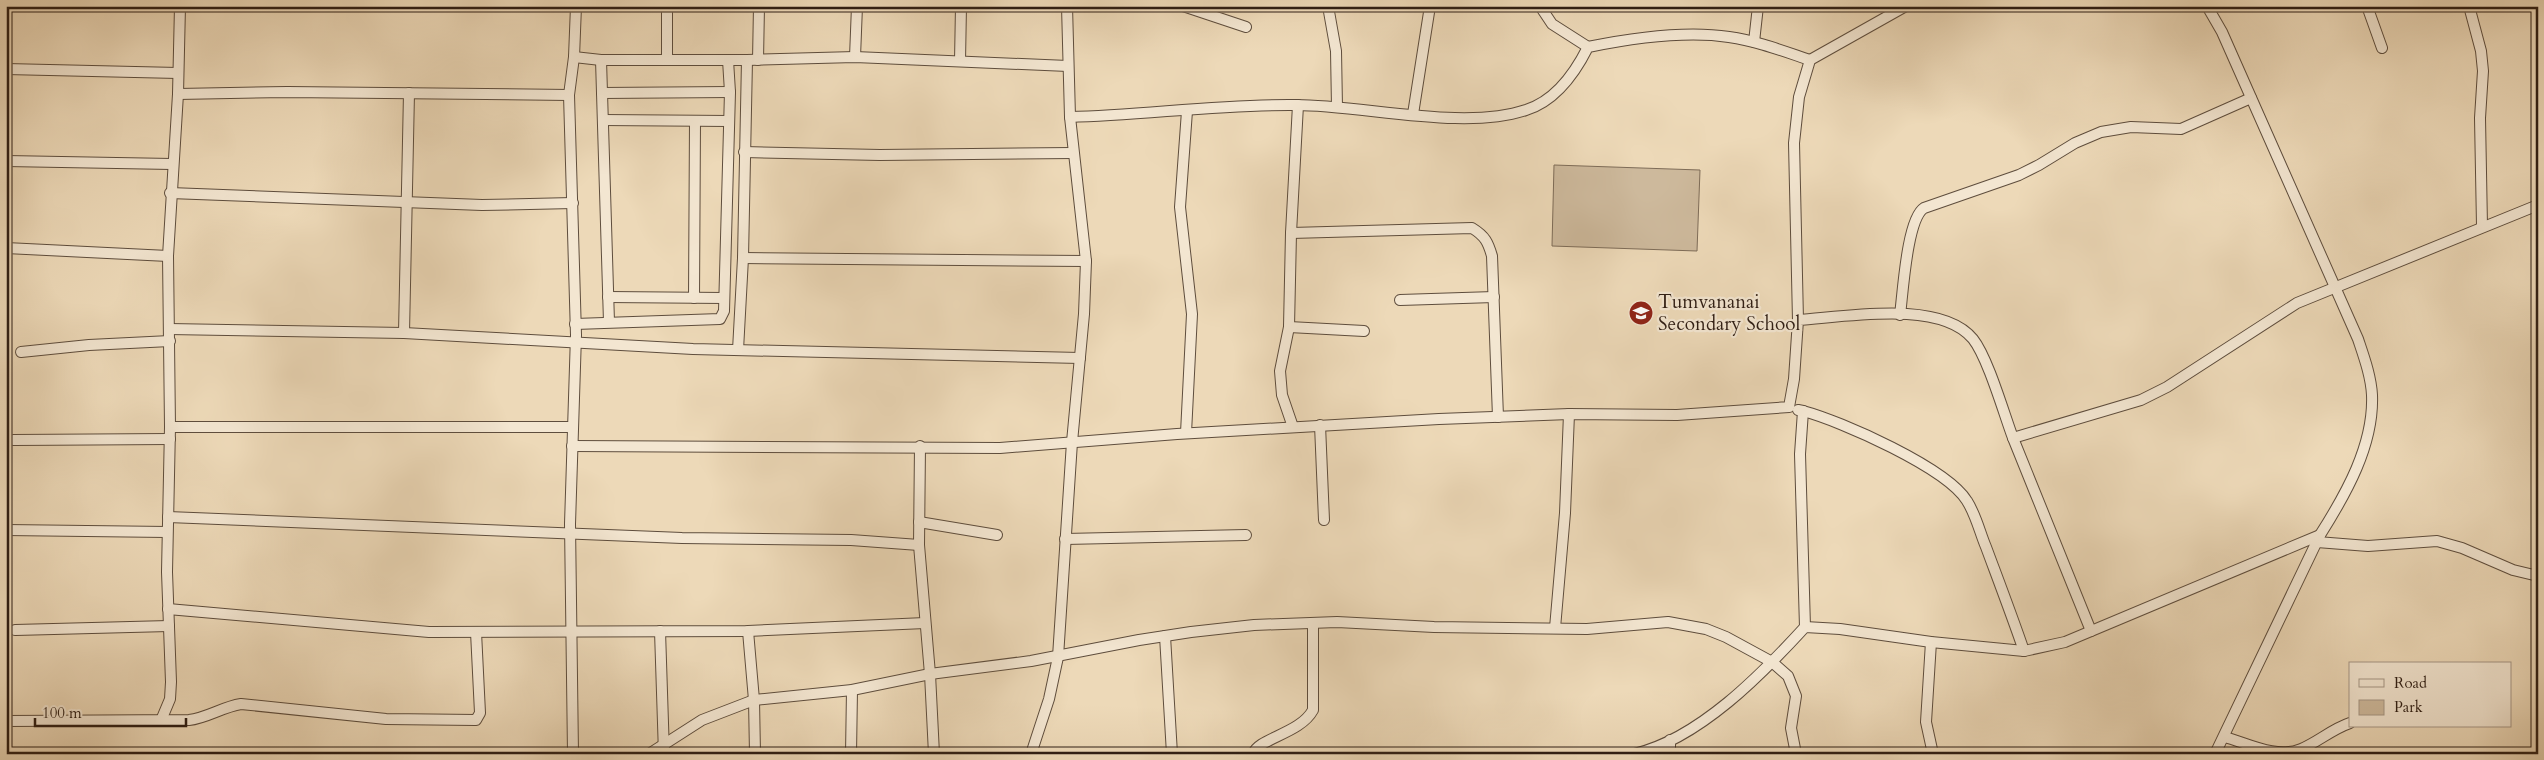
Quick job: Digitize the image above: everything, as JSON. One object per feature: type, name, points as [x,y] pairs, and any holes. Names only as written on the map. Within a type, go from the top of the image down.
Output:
[{"type":"street","points":[[162,718],[167,708],[171,690],[168,609],[170,341],[168,256],[170,194],[178,94],[180,6]]},
{"type":"street","points":[[573,754],[570,532],[575,324],[569,95],[574,57],[576,6]]},
{"type":"street","points":[[667,6],[667,59]]},
{"type":"street","points":[[758,6],[758,60]]},
{"type":"street","points":[[855,57],[858,6]]},
{"type":"street","points":[[960,62],[961,6]]},
{"type":"street","points":[[1031,754],[1049,699],[1058,657],[1086,262],[1070,117],[1067,6]]},
{"type":"street","points":[[1183,6],[1246,27]]},
{"type":"street","points":[[1328,6],[1336,52],[1337,107]]},
{"type":"street","points":[[1413,114],[1430,6]]},
{"type":"street","points":[[1540,6],[1552,24],[1588,47],[1685,35],[1710,35],[1754,42],[1810,60]]},
{"type":"street","points":[[1754,42],[1758,6]]},
{"type":"street","points":[[1788,407],[1794,378],[1798,320],[1794,143],[1799,97],[1810,60],[1895,9],[1906,6]]},
{"type":"street","points":[[2367,6],[2382,48]]},
{"type":"street","points":[[2469,6],[2481,51],[2483,71],[2480,118],[2482,226]]},
{"type":"street","points":[[2209,7],[2358,339],[2369,373],[2372,395],[2371,415],[2357,465],[2342,501],[2319,538],[2216,754]]},
{"type":"street","points":[[1070,117],[1298,105],[1473,118],[1526,110],[1560,88],[1579,64],[1588,47]]},
{"type":"street","points":[[574,57],[602,60],[758,60],[855,57],[1068,66]]},
{"type":"street","points":[[602,60],[609,322]]},
{"type":"street","points":[[575,324],[713,321],[720,319],[724,311],[730,92],[728,60]]},
{"type":"street","points":[[738,350],[743,258],[747,60]]},
{"type":"street","points":[[6,69],[178,73]]},
{"type":"street","points":[[602,92],[730,92]]},
{"type":"street","points":[[178,94],[569,95]]},
{"type":"street","points":[[404,332],[409,94]]},
{"type":"street","points":[[1900,314],[1913,226],[1918,213],[1924,208],[2019,175],[2075,143],[2101,132],[2131,128],[2181,129],[2251,98]]},
{"type":"street","points":[[1293,427],[1281,386],[1280,371],[1289,327],[1291,233],[1298,105]]},
{"type":"street","points":[[1186,433],[1192,314],[1180,208],[1187,111]]},
{"type":"street","points":[[603,120],[729,121]]},
{"type":"street","points":[[694,298],[696,121]]},
{"type":"street","points":[[744,152],[880,155],[1073,153]]},
{"type":"street","points":[[6,161],[172,164]]},
{"type":"street","points":[[170,194],[482,205],[573,203]]},
{"type":"street","points":[[2013,438],[2141,400],[2167,387],[2289,307],[2335,286],[2538,205]]},
{"type":"street","points":[[1291,233],[1472,228],[1488,240],[1492,256],[1498,417]]},
{"type":"street","points":[[6,248],[168,256]]},
{"type":"street","points":[[743,258],[1086,262]]},
{"type":"street","points":[[608,298],[724,298]]},
{"type":"street","points":[[1400,300],[1494,298]]},
{"type":"street","points":[[1798,320],[1900,314],[1942,319],[1959,326],[1974,340],[2091,631]]},
{"type":"street","points":[[1289,327],[1364,331]]},
{"type":"street","points":[[169,329],[404,332],[575,344],[1080,358]]},
{"type":"street","points":[[21,352],[89,345],[170,341]]},
{"type":"street","points":[[572,446],[920,446],[1000,448],[1186,433],[1320,425],[1569,414],[1677,415],[1788,407],[1835,420],[1865,434],[1932,471],[1960,492],[1971,510],[2008,603],[2024,651]]},
{"type":"street","points":[[1634,754],[1670,740],[1722,708],[1772,662],[1806,627],[1800,454],[1803,411]]},
{"type":"street","points":[[1555,628],[1565,513],[1569,414]]},
{"type":"street","points":[[1320,425],[1324,520]]},
{"type":"street","points":[[170,427],[573,427]]},
{"type":"street","points":[[13,440],[170,439]]},
{"type":"street","points":[[920,446],[919,544],[930,674],[934,754]]},
{"type":"street","points":[[168,517],[919,544]]},
{"type":"street","points":[[919,522],[997,535]]},
{"type":"street","points":[[6,530],[168,532]]},
{"type":"street","points":[[1066,539],[1246,535]]},
{"type":"street","points":[[1806,627],[1840,629],[1931,642],[2024,651],[2065,642],[2319,538],[2368,546],[2436,541],[2462,548],[2513,570],[2538,576]]},
{"type":"street","points":[[168,609],[429,632],[748,631],[925,623]]},
{"type":"street","points":[[649,754],[663,749],[702,720],[754,700],[852,690],[930,674],[1058,657],[1165,636],[1247,626],[1313,623],[1596,628],[1668,622],[1687,624],[1726,637],[1772,662],[1788,676],[1796,696],[1791,728],[1796,754]]},
{"type":"street","points":[[1253,754],[1260,744],[1299,727],[1313,710],[1313,623]]},
{"type":"street","points":[[15,630],[169,626]]},
{"type":"street","points":[[660,631],[663,749]]},
{"type":"street","points":[[748,631],[754,700],[755,754]]},
{"type":"street","points":[[6,721],[200,719],[227,706],[241,704],[386,718],[476,720],[480,713],[476,632]]},
{"type":"street","points":[[1165,636],[1172,754]]},
{"type":"street","points":[[1931,642],[1926,722],[1933,754]]},
{"type":"street","points":[[851,754],[852,690]]},
{"type":"street","points":[[2225,737],[2285,753],[2302,749],[2349,724]]},
{"type":"street","points":[[1670,740],[1670,754]]},
{"type":"green space","points":[[1554,165],[1700,170],[1697,251],[1552,246]]},
{"type":"place","name":"Tumvananai Secondary School","points":[[1641,313]]}]
